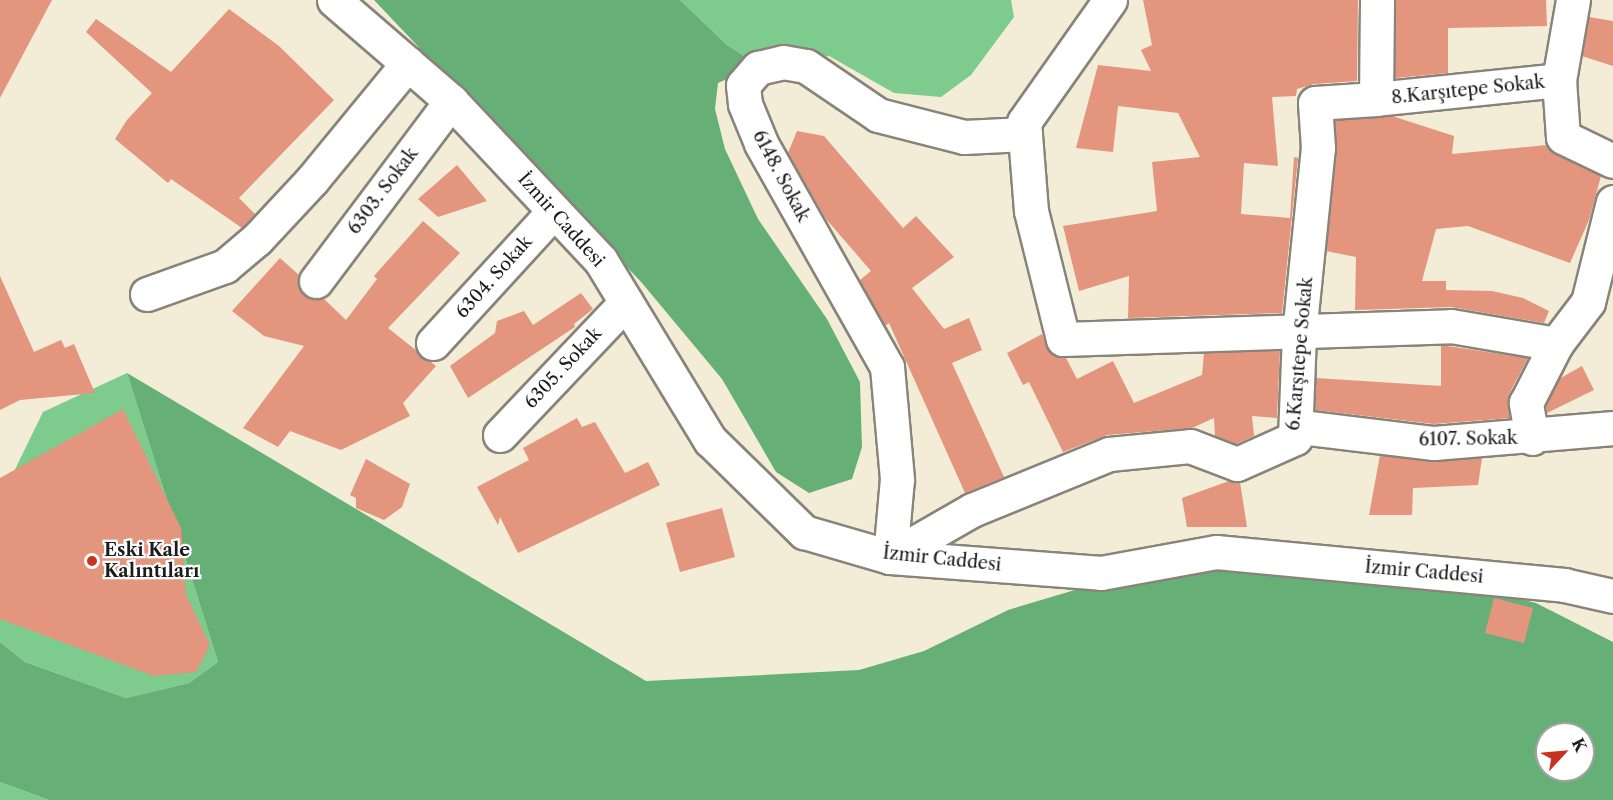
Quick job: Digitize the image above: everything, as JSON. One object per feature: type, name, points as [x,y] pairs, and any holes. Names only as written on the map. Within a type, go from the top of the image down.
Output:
[{"type":"street","name":"İzmir Caddesi","points":[[334,0],[451,101],[601,261],[710,440],[804,532],[890,557],[1101,573],[1216,552],[1564,585],[1613,596]]},
{"type":"street","points":[[1110,0],[1024,122],[1031,211],[1062,339],[1299,334],[1451,326],[1556,344]]},
{"type":"street","points":[[1377,0],[1377,99]]},
{"type":"street","points":[[1573,0],[1559,80],[1563,136],[1613,161]]},
{"type":"street","name":"6148. Sokak","points":[[890,557],[897,479],[887,367],[761,143],[745,104],[743,85],[758,68],[783,62],[806,66],[878,115],[964,137],[1025,134]]},
{"type":"street","points":[[147,294],[225,266],[257,239],[312,180],[408,63]]},
{"type":"street","name":"8.Karşıtepe Sokak","points":[[1377,99],[1559,80]]},
{"type":"street","name":"6.Karşıtepe Sokak","points":[[890,557],[972,510],[1109,454],[1190,446],[1237,464],[1295,438],[1299,334],[1316,171],[1315,103],[1377,99]]},
{"type":"street","name":"6303. Sokak","points":[[315,281],[451,101]]},
{"type":"street","points":[[1532,438],[1526,403],[1556,344],[1588,302],[1613,202]]},
{"type":"street","name":"6304. Sokak","points":[[433,343],[554,211]]},
{"type":"street","name":"6305. Sokak","points":[[500,435],[626,302]]},
{"type":"street","name":"6107. Sokak","points":[[1295,438],[1301,426],[1434,443],[1532,438],[1613,428]]},
{"type":"green space","points":[[374,0],[680,0],[727,45],[758,65],[718,83],[715,109],[725,149],[758,219],[827,319],[860,382],[862,447],[852,479],[809,493],[776,472],[722,379],[642,283]]},
{"type":"green space","points":[[680,0],[1011,0],[1014,17],[971,75],[941,97],[894,93],[829,56],[758,65],[727,45]]},
{"type":"green space","name":"Eski Kale Kalıntıları","points":[[127,373],[218,662],[189,683],[126,698],[25,662],[0,642],[0,500],[43,412]]},
{"type":"green space","points":[[127,373],[646,681],[859,670],[924,651],[1008,610],[1162,564],[1418,573],[1536,603],[1613,642],[1613,800],[49,800],[0,782],[0,642],[25,662],[126,698],[189,683],[218,662]]},
{"type":"green space","points":[[0,782],[49,800],[0,800]]},
{"type":"building","points":[[0,0],[52,0],[0,98]]},
{"type":"building","points":[[1143,0],[1358,0],[1357,81],[1314,84],[1297,89],[1296,96],[1272,97],[1278,166],[1244,163],[1241,214],[1290,218],[1294,157],[1298,158],[1282,313],[1128,318],[1129,276],[1079,291],[1063,226],[1157,211],[1152,162],[1200,157],[1178,113],[1118,106],[1113,152],[1076,148],[1098,65],[1151,71],[1141,50],[1152,45]]},
{"type":"building","points":[[1396,0],[1546,0],[1547,26],[1448,28],[1448,73],[1395,78]]},
{"type":"building","points":[[229,9],[279,46],[334,100],[239,198],[255,214],[242,228],[171,179],[168,183],[115,139],[127,120],[152,93],[86,32],[96,19],[171,72]]},
{"type":"building","points":[[1589,17],[1613,21],[1613,66],[1582,56]]},
{"type":"building","points":[[1392,116],[1454,136],[1452,154],[1547,145],[1555,154],[1601,176],[1589,220],[1570,263],[1468,226],[1436,229],[1422,281],[1446,281],[1446,290],[1492,291],[1523,298],[1549,311],[1544,323],[1451,307],[1355,310],[1356,257],[1326,251],[1337,150],[1335,120]]},
{"type":"building","points":[[797,131],[824,136],[903,228],[916,216],[954,257],[912,288],[944,329],[969,318],[982,350],[952,363],[1004,477],[965,493],[889,323],[885,326],[860,280],[871,271],[826,219],[788,153]]},
{"type":"building","points":[[457,165],[487,201],[438,217],[418,199]]},
{"type":"building","points":[[423,221],[460,253],[388,328],[436,366],[403,403],[410,416],[341,450],[290,431],[278,447],[243,428],[304,346],[264,336],[232,311],[280,258],[299,275],[299,288],[304,296],[323,298],[346,320],[377,279],[374,276]]},
{"type":"building","points":[[0,276],[34,352],[61,340],[65,348],[74,344],[95,393],[20,400],[0,410]]},
{"type":"building","points":[[581,293],[593,309],[574,324],[575,327],[468,398],[450,366],[495,333],[497,321],[524,311],[533,325]]},
{"type":"building","points":[[1042,334],[1048,351],[1066,358],[1077,379],[1113,361],[1134,403],[1202,375],[1204,353],[1280,351],[1277,418],[1252,416],[1254,436],[1236,444],[1215,436],[1214,418],[1192,428],[1107,435],[1063,452],[1029,382],[1023,385],[1007,353]]},
{"type":"building","points":[[1441,345],[1528,358],[1509,394],[1510,418],[1434,424],[1315,410],[1316,378],[1441,386]]},
{"type":"building","points":[[1582,366],[1594,390],[1547,413],[1546,406],[1559,379]]},
{"type":"building","name":"Eski Kale Kalıntıları","points":[[123,409],[181,528],[186,595],[210,645],[196,672],[154,676],[0,619],[0,478]]},
{"type":"building","points":[[577,418],[582,427],[595,422],[625,473],[648,462],[660,485],[518,553],[500,517],[498,525],[477,487],[529,460],[523,448]]},
{"type":"building","points":[[1380,455],[1432,462],[1482,458],[1478,485],[1413,488],[1412,515],[1369,515]]},
{"type":"building","points":[[366,459],[410,484],[402,507],[384,520],[356,508],[356,498],[350,495]]},
{"type":"building","points":[[1229,481],[1240,482],[1247,527],[1187,527],[1182,498]]},
{"type":"building","points":[[722,508],[735,557],[680,572],[666,523]]},
{"type":"building","points":[[1494,598],[1533,608],[1524,643],[1485,633]]},
{"type":"place","name":"Eski Kale Kalıntıları","points":[[92,561]]}]
